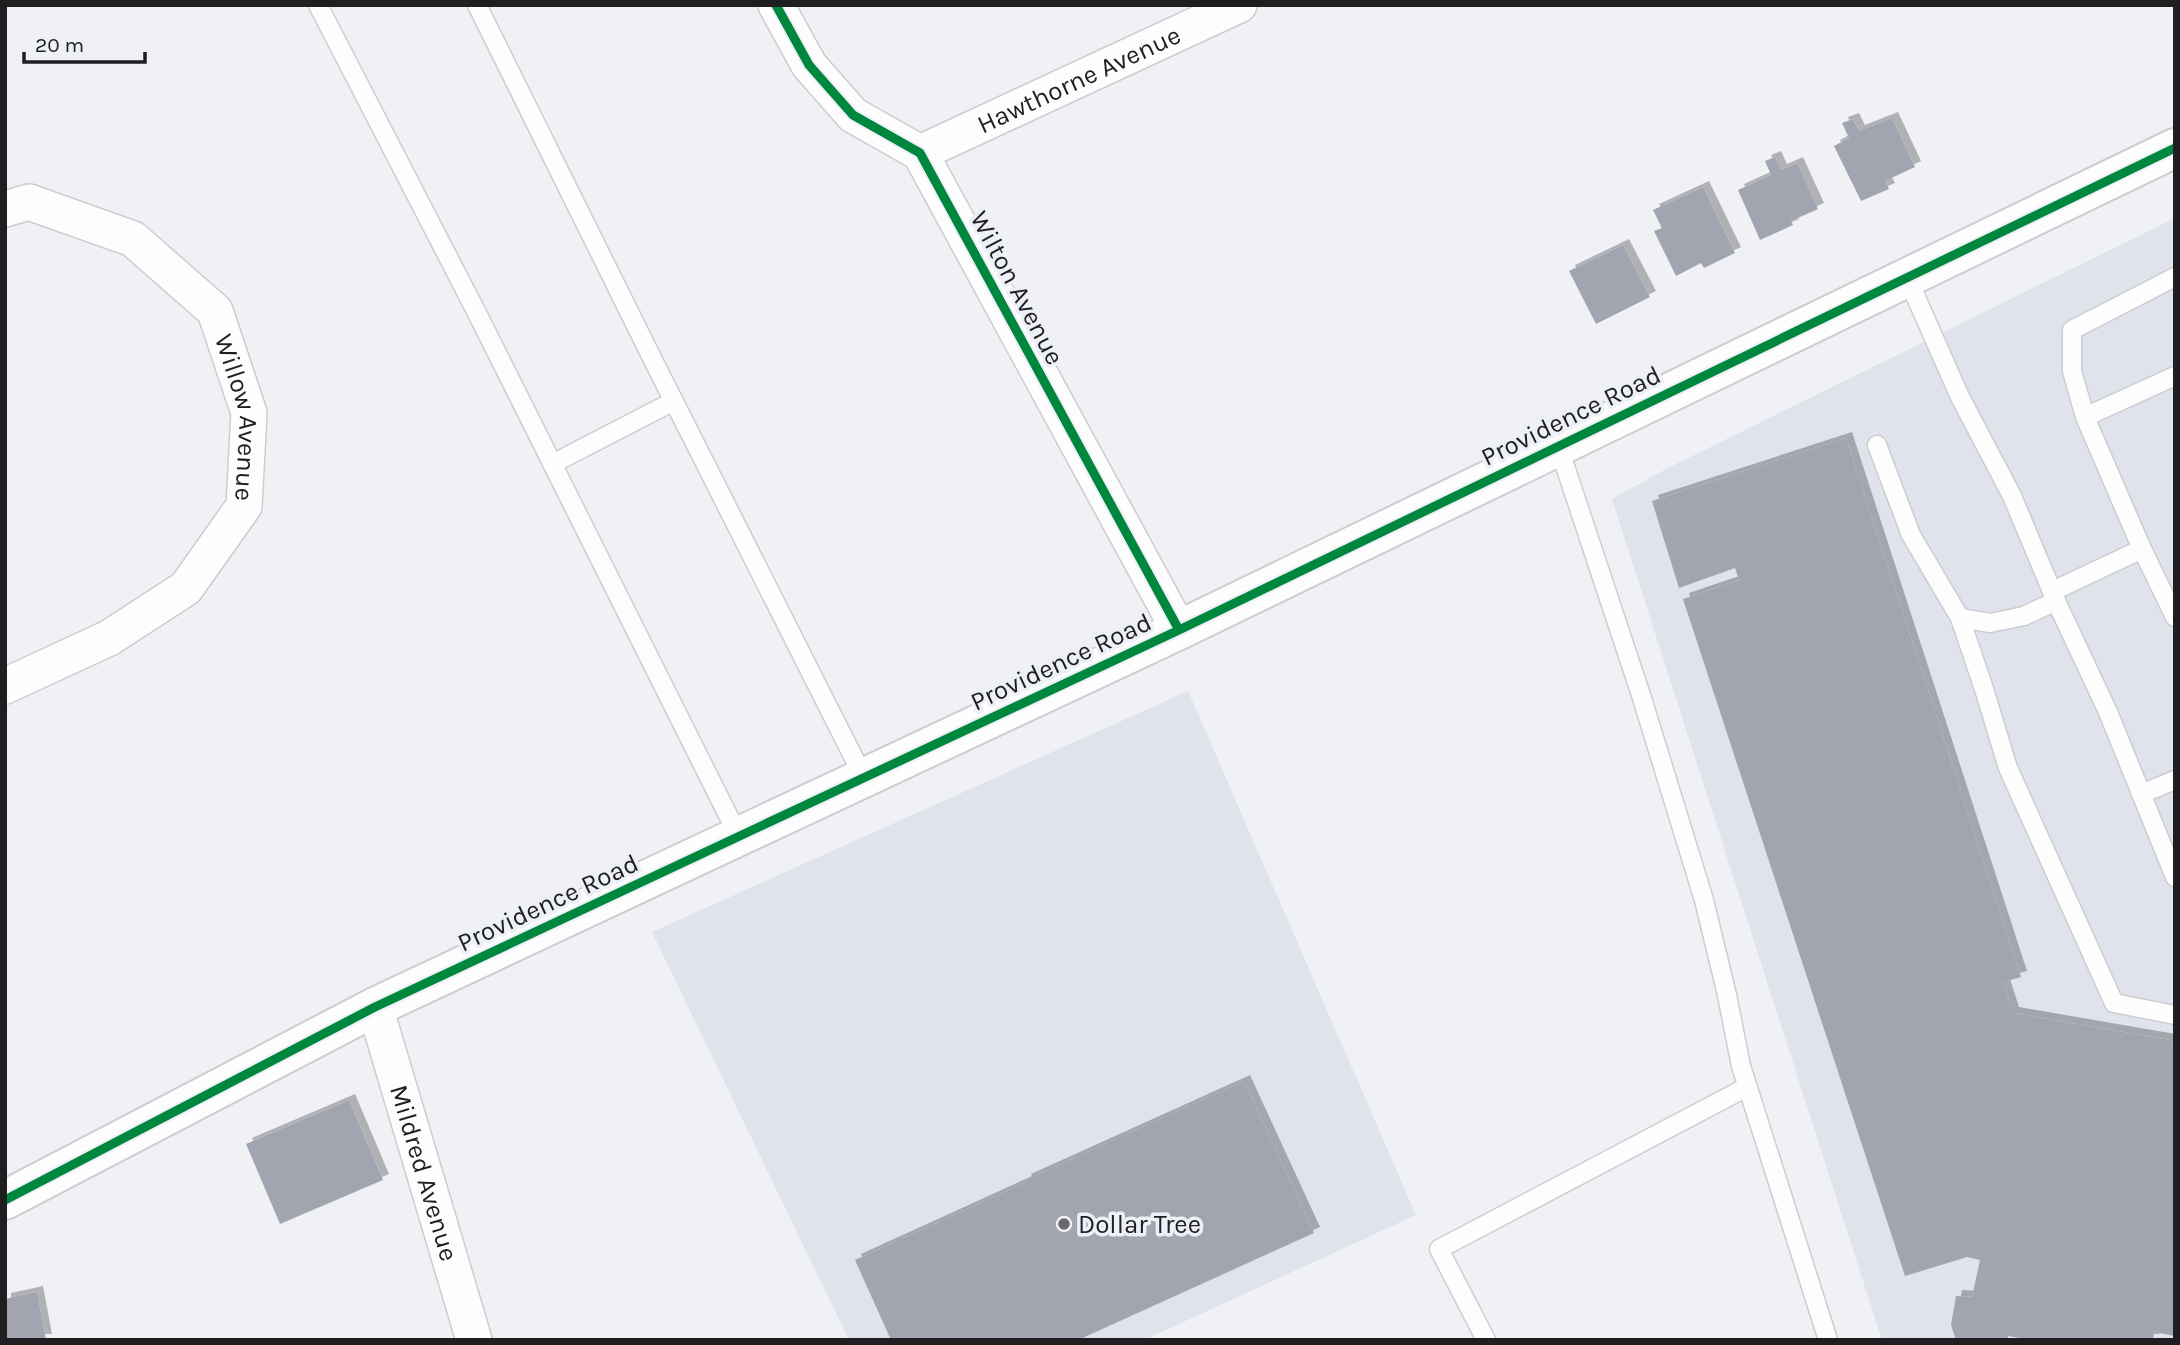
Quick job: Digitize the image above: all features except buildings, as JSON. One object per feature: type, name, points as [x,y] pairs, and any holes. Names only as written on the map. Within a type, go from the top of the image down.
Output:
[{"type":"street","points":[[776,5],[809,65],[853,115],[920,153]]},
{"type":"street","name":"Hawthorne Avenue","points":[[920,153],[1239,5]]},
{"type":"street","name":"Providence Road","points":[[5,1200],[375,1007],[1179,630],[2175,148]]},
{"type":"street","name":"Wilton Avenue","points":[[920,153],[1179,630]]},
{"type":"street","name":"Willow Avenue","points":[[5,209],[29,202],[132,239],[215,311],[249,413],[244,506],[186,588],[109,638],[5,686]]},
{"type":"street","name":"Mildred Avenue","points":[[375,1007],[474,1340]]},
{"type":"lane","points":[[318,5],[738,836]]},
{"type":"lane","points":[[477,5],[863,778]]},
{"type":"lane","points":[[1906,277],[1960,397],[2012,496],[2054,596],[2108,712],[2175,877]]},
{"type":"lane","points":[[2175,277],[2072,330],[2072,371],[2085,417],[2142,549],[2175,617]]},
{"type":"lane","points":[[2085,417],[2175,376]]},
{"type":"lane","points":[[552,464],[674,401]]},
{"type":"lane","points":[[1877,444],[1911,535],[1960,618],[2008,768],[2114,1003],[2175,1015]]},
{"type":"lane","points":[[1558,445],[1704,900],[1741,1066],[1828,1340]]},
{"type":"lane","points":[[1960,618],[1990,623],[2024,616],[2054,596],[2142,549]]},
{"type":"lane","points":[[2141,794],[2175,780]]},
{"type":"lane","points":[[1486,1340],[1439,1249],[1747,1087]]},
{"type":"shaded area","points":[[2175,218],[2175,1340],[1882,1340],[1612,499],[1668,468]]},
{"type":"shaded area","points":[[1188,691],[1416,1215],[1144,1340],[849,1340],[652,932]]},
{"type":"cycle path","points":[[776,5],[809,65],[853,115],[920,153],[1179,630]]},
{"type":"cycle path","points":[[5,1200],[375,1007],[1179,630],[2175,148]]},
{"type":"place","name":"Dollar Tree","points":[[1064,1224]]}]
